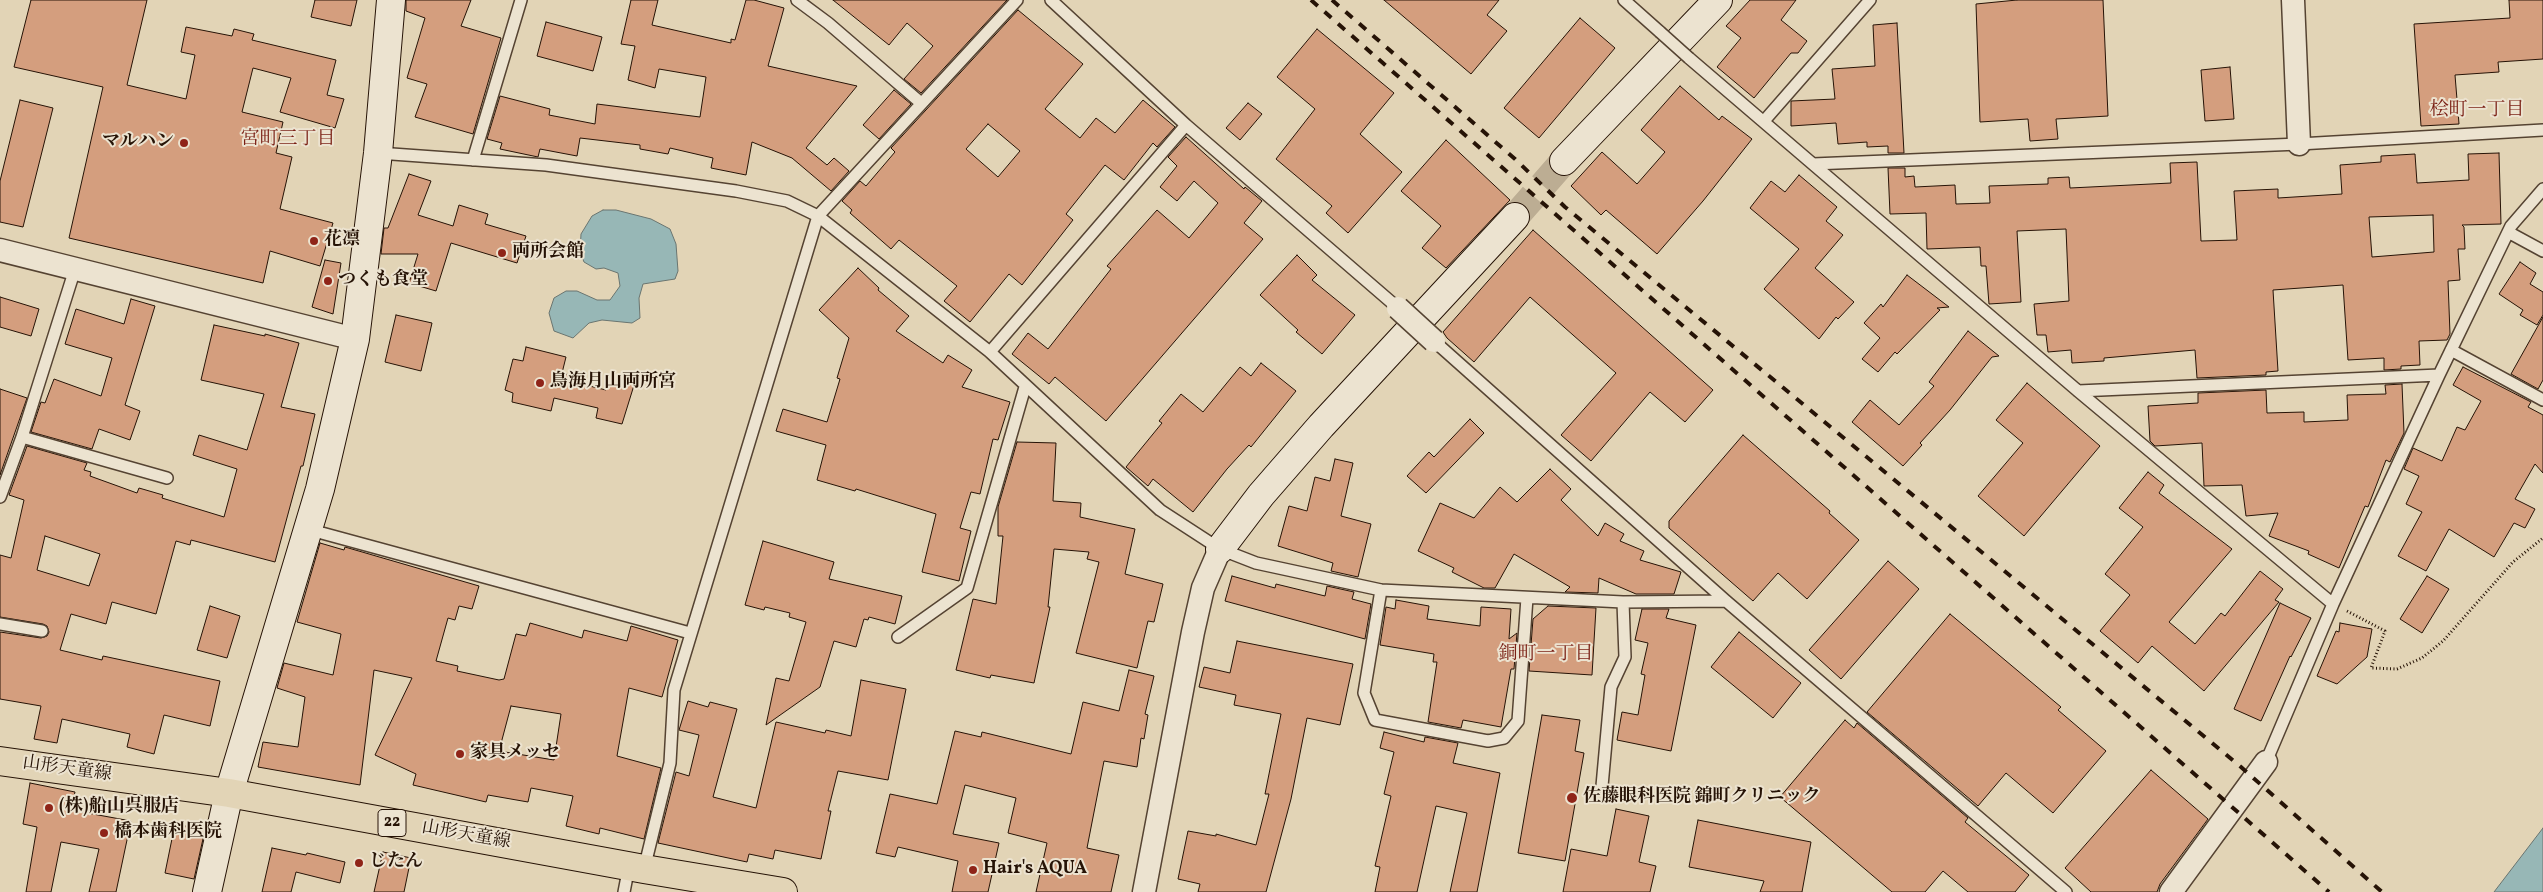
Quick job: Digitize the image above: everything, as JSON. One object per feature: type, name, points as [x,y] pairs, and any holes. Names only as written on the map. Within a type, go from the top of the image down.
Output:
[{"type":"main road","name":"山形天童線","points":[[0,761],[230,793],[632,876],[783,892]]},
{"type":"street","points":[[207,892],[230,793],[340,410],[355,339],[378,153],[392,0]]},
{"type":"street","points":[[1564,161],[1718,0]]},
{"type":"street","points":[[2293,0],[2299,144]]},
{"type":"street","points":[[1144,892],[1193,632],[1203,588],[1220,549],[1261,495],[1321,426],[1515,217]]},
{"type":"street","points":[[0,250],[355,339]]},
{"type":"street","points":[[1398,308],[1434,341]]},
{"type":"street","points":[[2171,892],[2266,762]]},
{"type":"lane","points":[[473,160],[521,0]]},
{"type":"lane","points":[[797,0],[828,23],[921,103]]},
{"type":"lane","points":[[632,876],[670,763],[674,690],[690,633],[818,216],[1017,0]]},
{"type":"lane","points":[[1051,0],[1186,125],[1398,308]]},
{"type":"lane","points":[[1624,0],[1689,58],[2078,391],[2333,604]]},
{"type":"lane","points":[[1764,121],[1870,0]]},
{"type":"lane","points":[[990,352],[1186,125]]},
{"type":"lane","points":[[1813,164],[2299,144],[2543,130]]},
{"type":"lane","points":[[378,153],[546,165],[736,191],[787,202],[818,216],[990,352],[1025,387],[1160,510],[1220,549],[1256,563],[1381,590],[1623,602],[1726,602]]},
{"type":"lane","points":[[2266,762],[2333,604],[2439,375],[2508,232],[2543,189]]},
{"type":"lane","points":[[2508,232],[2543,251]]},
{"type":"lane","points":[[0,497],[22,437],[75,269]]},
{"type":"lane","points":[[1434,341],[1726,602],[2066,892]]},
{"type":"lane","points":[[2451,350],[2543,400]]},
{"type":"lane","points":[[2078,391],[2439,375]]},
{"type":"lane","points":[[898,637],[967,588],[1025,387]]},
{"type":"lane","points":[[22,437],[166,478]]},
{"type":"lane","points":[[307,529],[690,633]]},
{"type":"lane","points":[[1381,590],[1364,693],[1375,720],[1488,741],[1504,738],[1518,721],[1527,598]]},
{"type":"lane","points":[[1602,786],[1611,687],[1625,657],[1623,602]]},
{"type":"lane","points":[[0,624],[42,631]]},
{"type":"path","points":[[2333,604],[2385,631],[2371,668],[2397,668],[2422,658],[2443,641],[2513,562],[2543,538]]},
{"type":"water","points":[[603,210],[616,210],[651,219],[670,229],[676,244],[678,271],[675,279],[643,284],[639,298],[640,318],[632,323],[602,320],[589,323],[573,338],[554,331],[549,313],[554,298],[566,291],[577,291],[597,300],[610,300],[620,286],[618,273],[604,268],[596,269],[584,262],[580,252],[581,234],[592,216]]},
{"type":"water","points":[[2543,828],[2543,892],[2494,892]]},
{"type":"building","name":"マルハン","points":[[31,0],[147,0],[127,85],[186,99],[195,55],[181,52],[186,27],[232,36],[234,29],[254,34],[252,40],[336,60],[327,95],[344,99],[335,128],[280,112],[291,78],[253,68],[242,112],[283,122],[276,153],[292,157],[280,209],[333,223],[320,266],[270,251],[263,283],[69,238],[103,87],[14,67]]},
{"type":"building","points":[[315,0],[357,0],[351,26],[311,17]]},
{"type":"building","points":[[406,0],[471,0],[461,26],[501,38],[473,134],[415,117],[427,84],[407,78],[425,18],[406,11]]},
{"type":"building","points":[[631,0],[658,0],[652,25],[731,43],[731,39],[735,40],[746,0],[754,0],[784,8],[768,66],[857,86],[806,148],[827,165],[834,158],[849,171],[831,191],[792,158],[752,142],[746,175],[711,168],[713,158],[670,148],[668,154],[640,149],[640,145],[580,138],[577,156],[540,149],[538,157],[500,149],[502,143],[487,139],[500,96],[550,109],[549,115],[595,124],[597,104],[700,117],[706,77],[659,69],[655,88],[628,80],[635,46],[621,44]]},
{"type":"building","points":[[833,0],[1007,0],[921,93],[904,79],[933,46],[907,23],[889,45]]},
{"type":"building","points":[[1384,0],[1499,0],[1487,15],[1507,31],[1471,74]]},
{"type":"building","points":[[1750,0],[1796,0],[1781,20],[1807,41],[1798,53],[1791,53],[1754,98],[1717,67],[1741,38],[1726,26]]},
{"type":"building","points":[[2017,0],[2103,0],[2108,116],[2056,119],[2058,139],[2030,141],[2028,119],[1980,122],[1976,4]]},
{"type":"building","points":[[2509,0],[2543,0],[2543,59],[2498,62],[2499,72],[2455,75],[2459,124],[2421,126],[2414,24],[2510,18]]},
{"type":"building","points":[[1018,10],[1083,64],[1045,109],[1080,138],[1096,118],[1115,133],[1143,100],[1175,127],[1157,147],[1153,143],[1124,180],[1105,165],[1066,214],[1073,220],[1022,285],[1009,274],[970,322],[944,301],[957,286],[899,240],[891,249],[850,213],[852,210],[842,201],[860,181],[866,186],[895,152],[891,148]],"holes":[[[988,124],[1020,151],[998,177],[966,149]]]},
{"type":"building","points":[[1580,18],[1615,48],[1539,138],[1504,108]]},
{"type":"building","points":[[546,22],[602,37],[593,71],[537,56]]},
{"type":"building","points":[[1897,23],[1904,153],[1888,153],[1888,146],[1867,147],[1867,142],[1838,144],[1836,123],[1791,126],[1791,101],[1835,99],[1832,69],[1875,66],[1873,25]]},
{"type":"building","points":[[1317,29],[1394,93],[1360,134],[1402,172],[1348,233],[1326,213],[1332,206],[1276,159],[1315,109],[1277,77]]},
{"type":"building","points":[[2230,67],[2234,119],[2205,121],[2201,70]]},
{"type":"building","points":[[1680,86],[1719,120],[1722,116],[1752,139],[1703,201],[1657,254],[1606,210],[1601,215],[1571,186],[1602,152],[1637,184],[1665,152],[1641,130]]},
{"type":"building","points":[[894,90],[911,104],[879,139],[863,125]]},
{"type":"building","points":[[20,100],[53,108],[23,227],[0,222],[0,181]]},
{"type":"building","points":[[1248,103],[1262,114],[1240,140],[1226,128]]},
{"type":"building","points":[[1186,137],[1244,189],[1245,187],[1262,201],[1244,223],[1263,239],[1106,421],[1055,377],[1049,384],[1012,354],[1028,333],[1048,349],[1111,269],[1107,266],[1157,210],[1189,238],[1218,203],[1194,181],[1177,201],[1160,187],[1177,166],[1168,157]]},
{"type":"building","points":[[1446,140],[1510,200],[1446,268],[1422,248],[1441,226],[1401,191]]},
{"type":"building","points":[[2499,153],[2501,224],[2462,225],[2464,227],[2465,249],[2458,249],[2460,280],[2448,281],[2450,334],[2447,340],[2419,341],[2420,365],[2401,366],[2401,369],[2384,370],[2384,358],[2348,360],[2343,285],[2273,290],[2278,371],[2266,372],[2266,375],[2197,378],[2195,350],[2104,358],[2104,361],[2072,363],[2071,350],[2048,352],[2046,335],[2037,335],[2034,304],[2069,301],[2066,229],[2017,231],[2021,302],[1989,304],[1986,266],[1981,266],[1980,247],[1927,249],[1926,213],[1890,214],[1888,168],[1905,168],[1905,177],[1914,176],[1915,187],[1955,185],[1956,204],[1990,203],[1989,186],[2048,184],[2048,178],[2069,177],[2070,188],[2171,183],[2170,163],[2197,162],[2201,241],[2237,240],[2234,191],[2278,189],[2278,198],[2342,194],[2340,165],[2381,162],[2381,156],[2415,154],[2417,183],[2469,180],[2468,154]],"holes":[[[2433,215],[2434,252],[2372,257],[2369,217]]]},
{"type":"building","name":"両所会館","points":[[409,174],[431,181],[418,215],[453,226],[459,205],[488,214],[485,224],[526,236],[517,263],[451,243],[436,291],[409,283],[418,254],[381,254],[384,228],[388,228]]},
{"type":"building","points":[[1799,175],[1837,207],[1826,221],[1843,235],[1815,268],[1854,302],[1838,319],[1836,317],[1819,339],[1764,289],[1799,249],[1750,208],[1771,181],[1785,192]]},
{"type":"building","points":[[1533,230],[1713,390],[1685,422],[1650,392],[1591,461],[1561,435],[1616,373],[1530,297],[1474,362],[1447,338],[1443,332]]},
{"type":"building","points":[[1297,255],[1317,275],[1312,280],[1355,315],[1322,354],[1296,332],[1298,330],[1260,295]]},
{"type":"building","points":[[325,260],[341,263],[333,314],[312,307]]},
{"type":"building","points":[[2520,262],[2536,273],[2530,284],[2543,292],[2543,315],[2537,325],[2520,315],[2523,310],[2499,294]]},
{"type":"building","points":[[858,268],[879,288],[878,290],[909,316],[896,331],[943,363],[948,355],[972,370],[962,387],[1010,402],[998,440],[993,439],[980,494],[971,492],[960,528],[971,531],[959,581],[922,572],[936,514],[856,489],[855,491],[817,480],[826,445],[776,431],[783,409],[827,422],[840,379],[837,378],[849,338],[819,310]]},
{"type":"building","points":[[1907,275],[1949,307],[1937,308],[1940,310],[1897,354],[1895,352],[1878,372],[1862,359],[1880,338],[1864,323],[1881,304],[1883,307]]},
{"type":"building","points":[[0,297],[39,309],[31,336],[0,327]]},
{"type":"building","points":[[131,299],[155,306],[125,405],[140,411],[130,440],[99,429],[92,449],[31,432],[41,402],[45,403],[54,379],[101,396],[112,358],[65,344],[76,309],[124,324]]},
{"type":"building","points":[[396,315],[432,323],[421,371],[385,362]]},
{"type":"building","points":[[2543,317],[2543,380],[2538,389],[2511,374]]},
{"type":"building","points":[[214,325],[265,336],[265,334],[299,343],[281,407],[315,414],[303,466],[301,466],[275,562],[191,540],[190,545],[176,541],[156,614],[112,602],[106,624],[71,614],[60,650],[102,660],[103,656],[220,681],[210,726],[164,715],[154,754],[127,747],[130,734],[62,719],[57,743],[34,739],[41,706],[0,699],[0,632],[41,638],[47,636],[49,632],[47,626],[43,624],[0,617],[0,555],[11,558],[24,500],[9,495],[27,446],[87,463],[84,470],[91,472],[90,476],[137,493],[139,488],[163,495],[162,498],[224,517],[237,469],[193,455],[199,435],[247,450],[264,394],[201,380]],"holes":[[[45,536],[100,554],[89,586],[37,570]]]},
{"type":"building","points":[[1968,331],[1999,356],[1992,357],[1903,466],[1852,422],[1870,400],[1899,425],[1934,386],[1929,382]]},
{"type":"building","name":"鳥海月山両所宮","points":[[526,347],[566,357],[562,373],[574,376],[573,382],[606,390],[611,374],[635,382],[622,424],[596,418],[598,408],[554,398],[551,411],[512,402],[513,393],[505,390],[513,359],[523,361]]},
{"type":"building","points":[[1261,363],[1296,391],[1251,447],[1249,445],[1227,469],[1193,512],[1153,479],[1148,486],[1126,467],[1162,423],[1159,421],[1181,394],[1203,412],[1240,367],[1251,376]]},
{"type":"building","points":[[2463,367],[2531,402],[2528,407],[2543,415],[2543,473],[2535,464],[2515,499],[2535,509],[2525,528],[2514,523],[2494,557],[2449,529],[2426,571],[2398,556],[2422,512],[2406,504],[2419,476],[2404,469],[2413,448],[2442,461],[2457,427],[2465,430],[2481,401],[2453,385]]},
{"type":"building","points":[[2027,383],[2100,446],[2024,536],[1978,496],[2023,443],[1996,420]]},
{"type":"building","points":[[2402,384],[2404,433],[2390,462],[2386,460],[2368,507],[2365,506],[2339,568],[2308,554],[2309,551],[2269,536],[2278,513],[2246,516],[2242,485],[2204,486],[2202,443],[2155,446],[2150,441],[2148,406],[2198,403],[2198,393],[2266,390],[2267,413],[2304,412],[2304,422],[2348,420],[2347,395],[2386,394],[2385,385]]},
{"type":"building","points":[[0,389],[27,398],[0,475]]},
{"type":"building","points":[[1470,419],[1484,433],[1426,493],[1407,476],[1429,452],[1434,457]]},
{"type":"building","points":[[1743,435],[1830,511],[1829,513],[1859,540],[1807,599],[1778,573],[1753,601],[1669,528],[1669,521]]},
{"type":"building","points":[[1017,442],[1056,443],[1053,501],[1081,503],[1080,517],[1135,529],[1125,574],[1163,584],[1154,622],[1148,621],[1137,668],[1076,653],[1099,562],[1087,559],[1089,552],[1054,549],[1048,607],[1050,607],[1034,683],[991,675],[990,678],[956,670],[973,599],[996,604],[1003,536],[998,536],[998,507]]},
{"type":"building","points":[[1335,459],[1353,463],[1341,516],[1371,524],[1358,577],[1331,571],[1333,563],[1278,546],[1289,506],[1307,511],[1315,477],[1330,481]]},
{"type":"building","points":[[1550,469],[1571,489],[1561,500],[1598,536],[1605,523],[1624,534],[1620,541],[1644,551],[1640,560],[1681,572],[1674,594],[1636,594],[1599,578],[1598,593],[1565,592],[1570,587],[1514,554],[1495,588],[1484,588],[1452,572],[1454,568],[1418,551],[1440,503],[1474,518],[1500,487],[1517,502]]},
{"type":"building","points":[[2148,472],[2164,485],[2159,493],[2232,549],[2169,622],[2195,644],[2221,613],[2225,616],[2260,571],[2283,589],[2275,600],[2279,602],[2204,691],[2152,646],[2138,663],[2100,631],[2130,595],[2105,574],[2143,527],[2119,508]]},
{"type":"building","points":[[763,541],[834,562],[829,579],[902,596],[895,624],[869,617],[868,620],[864,619],[856,647],[834,641],[820,687],[766,725],[776,678],[789,681],[806,622],[789,617],[790,613],[765,607],[764,610],[745,605]]},
{"type":"building","points":[[320,543],[344,550],[345,547],[479,586],[472,609],[459,606],[455,620],[448,618],[436,661],[458,666],[457,671],[499,680],[504,679],[516,634],[526,636],[530,623],[582,638],[584,630],[627,641],[631,626],[678,640],[662,697],[629,688],[617,756],[661,768],[644,839],[600,828],[599,834],[566,826],[573,796],[531,788],[528,802],[488,795],[486,802],[413,785],[416,774],[375,755],[412,678],[374,670],[360,785],[258,767],[263,742],[298,747],[305,697],[277,688],[284,663],[333,675],[341,634],[297,622]],"holes":[[[511,706],[561,714],[554,760],[499,751]]]},
{"type":"building","points":[[1888,561],[1919,589],[1841,679],[1809,650]]},
{"type":"building","points":[[1232,576],[1275,588],[1276,584],[1325,596],[1327,586],[1354,592],[1352,599],[1371,604],[1365,639],[1225,601]]},
{"type":"building","points":[[2427,576],[2449,589],[2422,633],[2400,619]]},
{"type":"building","points":[[1396,600],[1429,606],[1427,619],[1480,626],[1481,607],[1511,609],[1509,639],[1517,633],[1514,669],[1511,669],[1501,727],[1463,720],[1461,728],[1428,722],[1437,662],[1433,662],[1434,654],[1380,645],[1386,607],[1395,609]]},
{"type":"building","points":[[2280,603],[2311,618],[2290,656],[2261,721],[2234,709]]},
{"type":"building","points":[[210,606],[240,616],[227,658],[197,650]]},
{"type":"building","points":[[1548,606],[1596,608],[1592,675],[1529,671],[1533,619]]},
{"type":"building","points":[[1642,609],[1669,609],[1666,618],[1696,625],[1671,751],[1617,740],[1622,712],[1638,715],[1645,675],[1641,674],[1648,643],[1635,640]]},
{"type":"building","points":[[1950,614],[2061,707],[2058,710],[2106,751],[2053,813],[2006,773],[1978,806],[1867,712]]},
{"type":"building","points":[[2340,623],[2372,629],[2367,657],[2337,684],[2317,676],[2336,631],[2339,632]]},
{"type":"building","points":[[1739,632],[1801,683],[1773,718],[1711,667]]},
{"type":"building","points":[[1237,641],[1353,664],[1340,725],[1307,718],[1291,799],[1266,892],[1198,892],[1200,884],[1178,879],[1188,831],[1216,836],[1216,834],[1256,845],[1269,794],[1265,794],[1281,714],[1234,705],[1236,695],[1199,687],[1204,667],[1230,673]]},
{"type":"building","points":[[1129,670],[1154,676],[1145,714],[1148,715],[1144,739],[1141,738],[1137,767],[1104,761],[1087,848],[1119,855],[1111,892],[1036,892],[1047,843],[1008,833],[1016,798],[965,785],[953,834],[999,843],[988,892],[952,892],[958,861],[898,847],[895,857],[876,853],[890,794],[937,804],[955,731],[981,737],[982,732],[1071,754],[1083,702],[1119,711]]},
{"type":"building","points":[[861,680],[906,689],[888,780],[838,771],[828,811],[831,811],[821,859],[775,850],[773,859],[749,854],[747,862],[658,843],[676,772],[689,776],[699,735],[679,730],[688,701],[708,707],[710,702],[737,709],[713,797],[756,808],[776,722],[825,733],[826,730],[851,736]]},
{"type":"building","points":[[1542,715],[1580,720],[1575,751],[1584,753],[1565,861],[1518,853]]},
{"type":"building","points":[[1845,720],[1854,728],[1857,723],[1968,818],[1965,822],[2029,875],[2015,892],[1968,892],[1943,871],[1925,892],[1892,892],[1780,797]]},
{"type":"building","points":[[1384,732],[1424,742],[1425,737],[1458,743],[1453,763],[1500,773],[1477,892],[1450,892],[1467,813],[1436,806],[1417,892],[1375,892],[1380,867],[1375,866],[1391,796],[1384,794],[1394,752],[1380,748]]},
{"type":"building","points":[[2151,770],[2208,819],[2160,884],[2157,892],[2091,892],[2065,868]]},
{"type":"building","points":[[30,783],[75,792],[71,810],[131,821],[116,892],[89,892],[99,849],[61,842],[51,892],[26,892],[37,827],[23,824]]},
{"type":"building","points":[[1616,809],[1649,816],[1639,862],[1656,866],[1650,892],[1563,892],[1571,849],[1607,856]]},
{"type":"building","points":[[1698,820],[1811,842],[1802,892],[1760,892],[1764,881],[1689,867]]},
{"type":"building","points":[[175,824],[205,830],[194,879],[165,873]]},
{"type":"building","points":[[272,848],[306,855],[307,853],[345,862],[340,883],[296,872],[291,892],[262,892]]},
{"type":"building","points":[[383,852],[411,858],[404,892],[374,892]]},
{"type":"tunnel","points":[[1515,217],[1564,161]]},
{"type":"railway","points":[[1311,0],[2329,892]]},
{"type":"railway","points":[[1332,0],[1515,159],[1565,207],[2241,767],[2382,892]]},
{"type":"place","name":"マルハン","points":[[184,143]]},
{"type":"place","name":"花凛","points":[[314,241]]},
{"type":"place","name":"両所会館","points":[[502,253]]},
{"type":"place","name":"つくも食堂","points":[[328,281]]},
{"type":"place","name":"鳥海月山両所宮","points":[[540,383]]},
{"type":"place","name":"家具メッセ","points":[[460,754]]},
{"type":"place","name":"佐藤眼科医院 錦町クリニック","points":[[1572,798]]},
{"type":"place","name":"(株)船山呉服店","points":[[49,808]]},
{"type":"place","name":"橋本歯科医院","points":[[104,833]]},
{"type":"place","name":"じたん","points":[[359,863]]},
{"type":"place","name":"Hair's AQUA","points":[[973,870]]},
{"type":"district","name":"桧町一丁目","points":[[2477,112]]},
{"type":"district","name":"宮町三丁目","points":[[288,141]]},
{"type":"district","name":"銅町一丁目","points":[[1546,656]]}]
